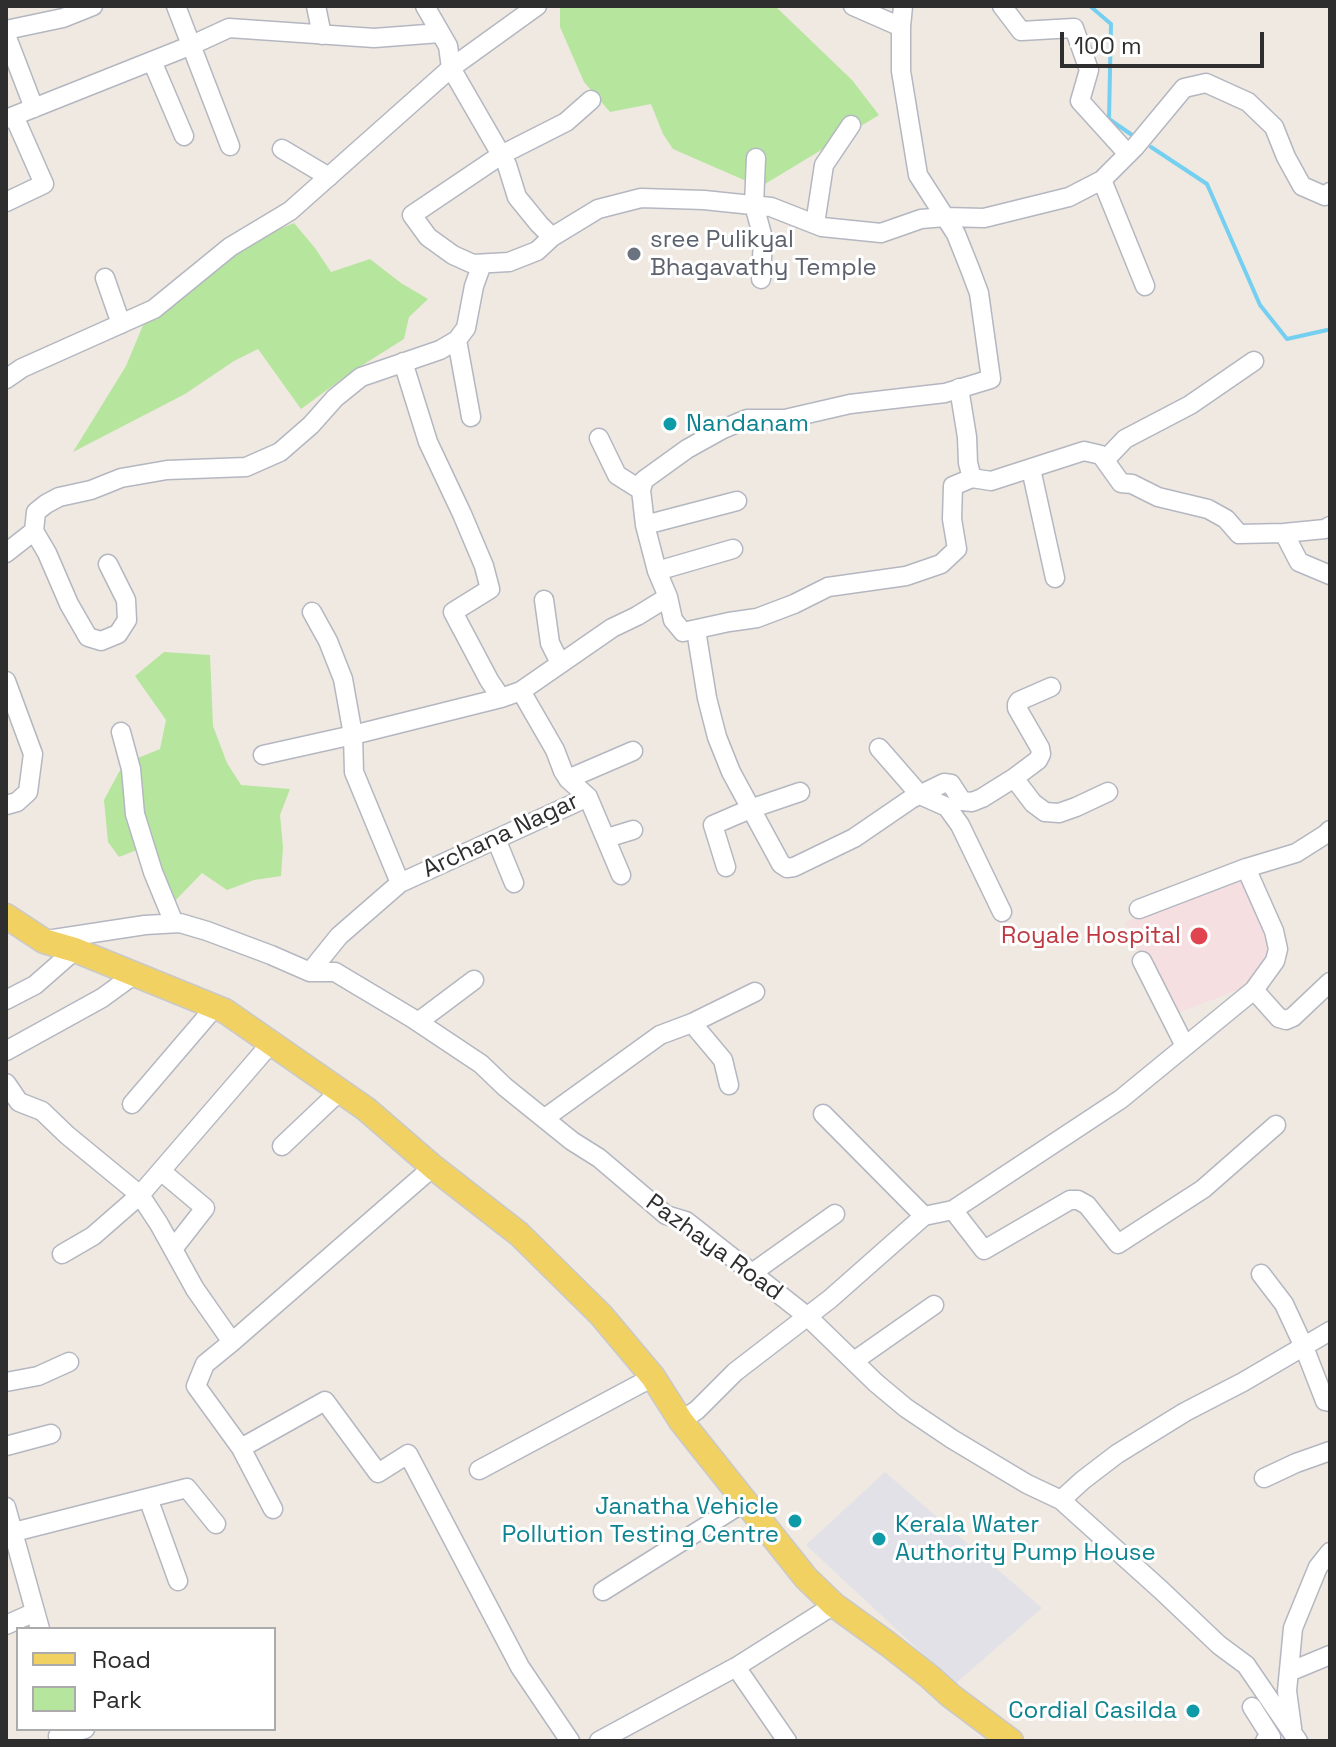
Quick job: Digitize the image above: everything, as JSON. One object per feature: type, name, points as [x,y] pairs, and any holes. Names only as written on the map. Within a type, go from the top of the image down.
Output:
[{"type":"main road","points":[[6,916],[44,941],[75,950],[225,1011],[341,1090],[519,1234],[601,1315],[653,1377],[681,1421],[806,1578],[834,1605],[1011,1741]]},
{"type":"street","points":[[34,108],[6,32],[63,18],[93,6]]},
{"type":"street","points":[[176,6],[230,146]]},
{"type":"street","points":[[316,6],[322,35]]},
{"type":"street","points":[[425,6],[448,46],[451,68],[507,165],[517,197],[552,237]]},
{"type":"street","points":[[6,379],[22,368],[154,309],[230,247],[290,211],[451,68],[537,6]]},
{"type":"street","points":[[853,6],[901,27]]},
{"type":"street","points":[[903,6],[901,71],[918,175],[956,234],[979,293],[991,379],[945,393],[850,404],[785,419],[747,419],[723,429],[644,480],[641,490],[645,525],[677,627],[683,632],[757,618],[828,587],[906,576],[941,564],[957,549],[952,519],[953,486],[972,478],[991,481],[1084,451],[1101,455],[1121,483],[1132,484],[1158,497],[1208,509],[1226,519],[1239,534],[1284,533],[1330,526]]},
{"type":"street","points":[[1002,6],[1021,31],[1074,28],[1089,70],[1080,101],[1128,154]]},
{"type":"street","points":[[6,202],[44,184],[10,118],[229,28],[374,38],[440,33]]},
{"type":"street","points":[[152,61],[184,136]]},
{"type":"street","points":[[591,100],[566,122],[501,155],[412,215],[428,237],[453,255],[473,264],[509,262],[537,251],[552,237],[598,209],[641,198],[771,207],[822,227],[881,233],[921,219],[984,218],[1069,197],[1102,180],[1184,88],[1206,83],[1248,102],[1274,127],[1302,186],[1328,196]]},
{"type":"street","points":[[815,224],[824,165],[851,125]]},
{"type":"street","points":[[282,149],[329,177]]},
{"type":"street","points":[[756,158],[754,205],[763,238],[761,279]]},
{"type":"street","points":[[1102,180],[1145,286]]},
{"type":"street","points":[[108,564],[126,600],[127,620],[118,634],[101,641],[88,637],[69,604],[34,531],[36,512],[59,497],[91,490],[121,478],[167,470],[246,467],[280,452],[361,377],[440,350],[457,340],[466,328],[474,286],[482,264]]},
{"type":"street","points":[[105,278],[121,324]]},
{"type":"street","points":[[457,340],[471,417]]},
{"type":"street","points":[[1105,460],[1125,439],[1190,405],[1254,361]]},
{"type":"street","points":[[403,362],[428,442],[484,566],[490,589],[453,612],[501,698]]},
{"type":"street","points":[[959,388],[972,478]]},
{"type":"street","points":[[599,438],[617,475],[641,490]]},
{"type":"street","points":[[1031,469],[1055,578]]},
{"type":"street","points":[[645,525],[737,501]]},
{"type":"street","points":[[6,553],[34,531]]},
{"type":"street","points":[[1284,533],[1299,562],[1330,575]]},
{"type":"street","points":[[657,571],[733,549]]},
{"type":"street","points":[[263,755],[521,691],[612,628],[668,597]]},
{"type":"street","points":[[544,600],[550,643],[560,663]]},
{"type":"street","name":"Archana Nagar","points":[[312,612],[343,679],[353,735],[354,772],[400,883]]},
{"type":"street","points":[[696,630],[717,737],[750,809],[781,864],[787,868],[854,838],[944,783],[951,784],[962,801],[972,802],[1014,778],[1038,760],[1041,754],[1017,704],[1051,687]]},
{"type":"street","points":[[6,681],[33,754],[28,792],[17,802],[6,805]]},
{"type":"street","name":"Archana Nagar","points":[[310,972],[339,936],[400,883],[588,797],[568,779],[521,691]]},
{"type":"street","points":[[121,732],[131,769],[135,814],[153,872],[174,923]]},
{"type":"street","points":[[879,748],[920,795],[947,807],[960,825],[1002,912]]},
{"type":"street","points":[[568,779],[633,751]]},
{"type":"street","points":[[1014,778],[1033,803],[1045,812],[1059,813],[1108,792]]},
{"type":"street","points":[[726,867],[713,825],[800,792]]},
{"type":"street","points":[[588,797],[621,875]]},
{"type":"street","points":[[607,838],[633,830]]},
{"type":"street","points":[[496,839],[514,883]]},
{"type":"street","points":[[1139,909],[1325,841]]},
{"type":"street","points":[[681,1421],[697,1410],[735,1372],[808,1317],[924,1216],[953,1210],[1121,1099],[1254,990],[1275,961],[1278,949],[1274,931],[1246,868]]},
{"type":"street","name":"Pazhaya Road","points":[[44,941],[83,933],[174,923],[207,931],[310,972],[335,972],[418,1022],[481,1064],[505,1087],[572,1141],[599,1158],[666,1215],[686,1221],[808,1317],[906,1408],[1027,1484],[1061,1500],[1219,1645],[1246,1665],[1296,1738]]},
{"type":"street","points":[[6,1000],[35,985],[75,950]]},
{"type":"street","points":[[1142,961],[1185,1046]]},
{"type":"street","points":[[6,1051],[102,998],[135,974]]},
{"type":"street","points":[[418,1022],[474,980]]},
{"type":"street","points":[[1254,990],[1279,1018],[1286,1020],[1330,982]]},
{"type":"street","points":[[545,1118],[660,1035],[755,992]]},
{"type":"street","points":[[132,1104],[215,1007]]},
{"type":"street","points":[[692,1023],[723,1060],[729,1085]]},
{"type":"street","points":[[62,1254],[93,1236],[140,1195],[272,1042]]},
{"type":"street","points":[[6,1083],[19,1102],[42,1111],[140,1195],[195,1289],[232,1342]]},
{"type":"street","points":[[282,1146],[341,1090]]},
{"type":"street","points":[[823,1114],[924,1216]]},
{"type":"street","points":[[953,1210],[984,1250],[1070,1200],[1078,1200],[1087,1205],[1118,1244],[1203,1189],[1276,1125]]},
{"type":"street","points":[[273,1509],[241,1448],[196,1386],[205,1364],[433,1167]]},
{"type":"street","points":[[161,1171],[205,1208],[173,1249]]},
{"type":"street","points":[[752,1273],[835,1214]]},
{"type":"street","points":[[1261,1274],[1284,1304],[1325,1401],[1330,1402]]},
{"type":"street","points":[[854,1361],[934,1305]]},
{"type":"street","points":[[1061,1500],[1117,1454],[1330,1331]]},
{"type":"street","points":[[6,1382],[38,1376],[69,1362]]},
{"type":"street","points":[[479,1470],[653,1377]]},
{"type":"street","points":[[241,1448],[325,1401],[378,1473],[408,1454],[520,1667],[570,1741]]},
{"type":"street","points":[[6,1446],[51,1434]]},
{"type":"street","points":[[1264,1478],[1330,1451]]},
{"type":"street","points":[[14,1532],[187,1488],[216,1524]]},
{"type":"street","points":[[148,1498],[178,1581]]},
{"type":"street","points":[[603,1591],[746,1501]]},
{"type":"street","points":[[6,1507],[37,1620],[6,1625]]},
{"type":"street","points":[[1296,1738],[1287,1691],[1293,1628],[1318,1567],[1330,1552]]},
{"type":"street","points":[[599,1741],[736,1667],[834,1605]]},
{"type":"street","points":[[1289,1672],[1330,1655]]},
{"type":"street","points":[[736,1667],[787,1741]]},
{"type":"street","points":[[1252,1707],[1271,1737],[1265,1741]]},
{"type":"shaded area","name":"Royale Hospital","points":[[1243,877],[1271,950],[1256,983],[1170,1016],[1125,922]]},
{"type":"shaded area","points":[[885,1472],[1042,1608],[955,1684],[806,1545]]},
{"type":"green space","points":[[560,6],[775,6],[852,80],[879,115],[760,187],[673,149],[651,104],[610,112],[584,82],[560,27]]},
{"type":"green space","points":[[294,223],[331,272],[370,259],[428,299],[409,317],[404,339],[301,409],[258,349],[185,394],[73,452],[126,366],[144,323],[164,308],[188,268]]},
{"type":"green space","points":[[164,652],[210,655],[213,726],[227,763],[241,785],[290,789],[280,815],[283,847],[281,876],[254,880],[227,890],[202,873],[170,906],[137,850],[119,857],[108,842],[104,800],[119,772],[133,760],[160,749],[166,720],[135,676]]},
{"type":"waterway","points":[[1090,6],[1111,24],[1109,119],[1132,135]]},
{"type":"waterway","points":[[1151,147],[1207,184],[1260,305],[1287,339],[1327,330]]},
{"type":"place","name":"sree Pulikyal Bhagavathy Temple","points":[[634,254]]},
{"type":"place","name":"Nandanam","points":[[670,424]]},
{"type":"place","name":"Royale Hospital","points":[[1199,936]]},
{"type":"place","name":"Janatha Vehicle Pollution Testing Centre","points":[[795,1521]]},
{"type":"place","name":"Kerala Water Authority Pump House","points":[[879,1539]]},
{"type":"place","name":"Cordial Casilda","points":[[1193,1711]]}]
